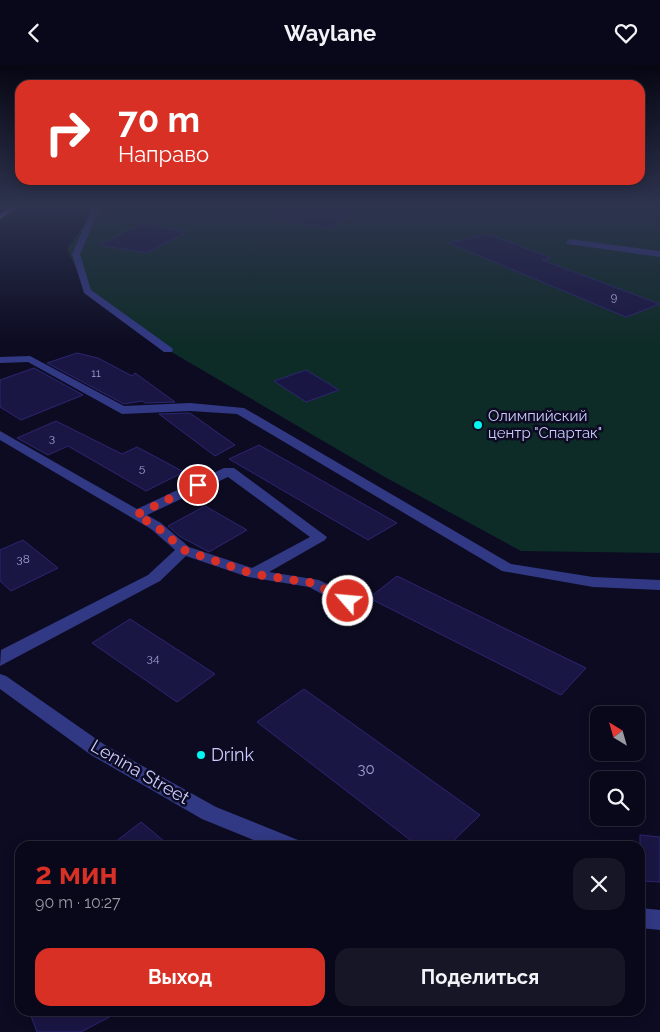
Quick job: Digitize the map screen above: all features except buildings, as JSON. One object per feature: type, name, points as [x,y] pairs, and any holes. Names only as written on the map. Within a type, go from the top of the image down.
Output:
[{"type":"street","points":[[76,252],[87,291],[168,350]]},
{"type":"street","points":[[640,252],[660,255]]},
{"type":"street","points":[[0,360],[30,359],[122,410],[190,407],[240,411],[507,568],[593,582],[660,585]]},
{"type":"street","points":[[0,435],[156,526],[184,550],[253,574],[313,583],[348,601]]},
{"type":"street","points":[[136,515],[229,471],[320,537],[253,574]]},
{"type":"street","points":[[0,660],[7,654],[154,579],[184,550]]},
{"type":"street","name":"Lenina Street","points":[[0,680],[98,751],[209,813],[278,841]]},
{"type":"street","points":[[645,918],[660,920]]},
{"type":"green space","name":"Олимпийский центр \"Спартак\"","points":[[68,252],[660,252],[660,553],[521,551],[383,476],[168,350],[87,291]]},
{"type":"place","name":"Олимпийский центр \"Спартак\"","points":[[478,425]]},
{"type":"place","name":"Drink","points":[[201,755]]},
{"type":"route","points":[[198,485],[136,515],[156,526],[184,550],[253,574],[313,583],[348,601]]}]
